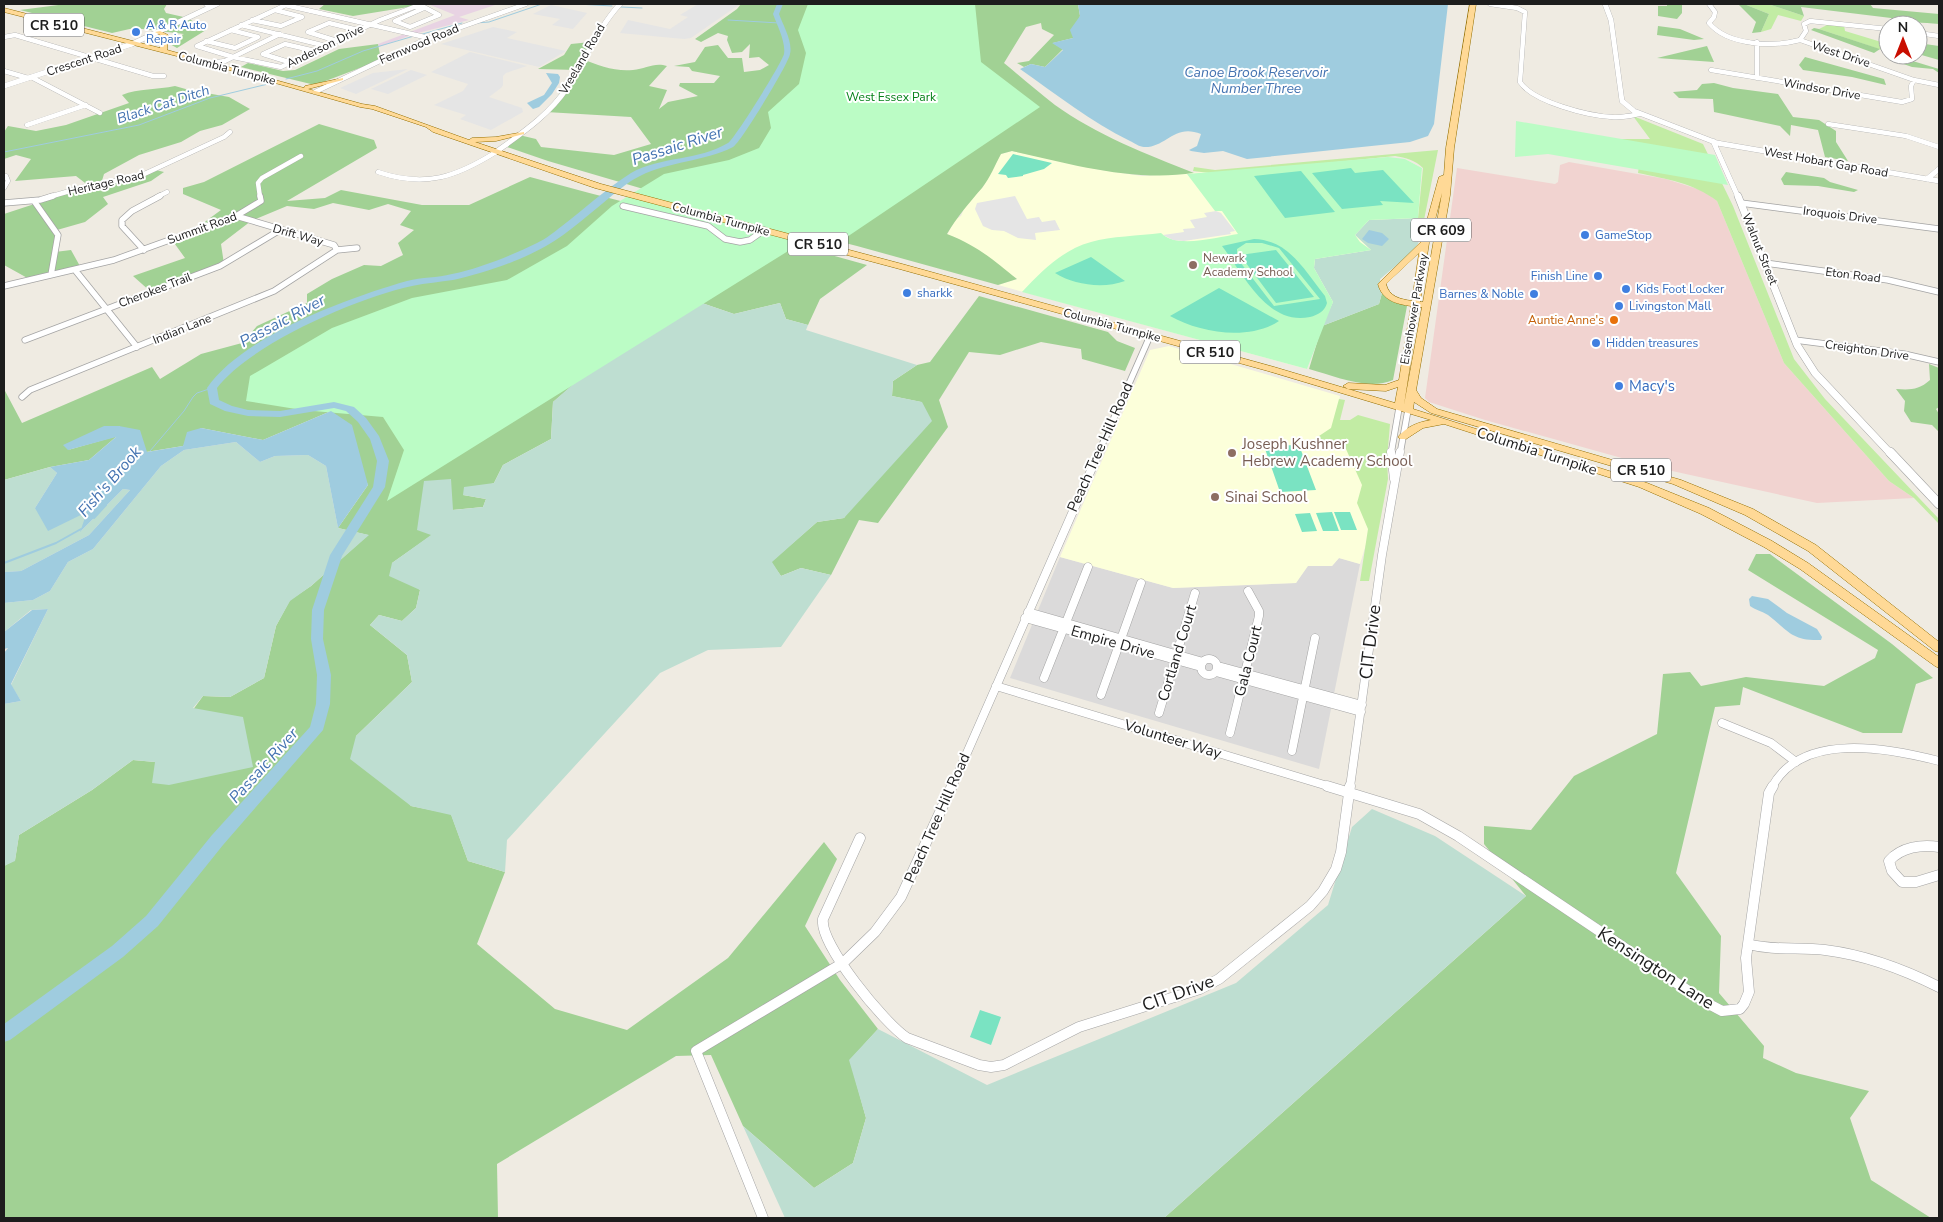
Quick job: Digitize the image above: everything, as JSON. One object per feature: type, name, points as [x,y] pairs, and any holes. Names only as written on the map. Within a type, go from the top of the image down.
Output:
[{"type":"main road","name":"Eisenhower Parkway","points":[[1404,406],[1412,391],[1428,306],[1473,4]]},
{"type":"main road","name":"Columbia Turnpike","points":[[4,10],[315,92],[362,106],[366,110],[420,129],[435,131],[598,186],[1404,406],[1434,410],[1677,482],[1749,512],[1812,548],[1939,648]]},
{"type":"main road","points":[[158,32],[164,36],[162,47],[164,52]]},
{"type":"main road","points":[[296,87],[312,87],[341,79]]},
{"type":"main road","points":[[463,140],[491,140],[522,133]]},
{"type":"main road","name":"Eisenhower Parkway","points":[[1404,406],[1403,382],[1425,243],[1450,154]]},
{"type":"main road","points":[[1425,243],[1382,284],[1385,293],[1392,298],[1416,305],[1428,306]]},
{"type":"main road","name":"Columbia Turnpike","points":[[1271,369],[1348,386],[1453,424],[1634,482],[1705,511],[1788,556],[1939,663]]},
{"type":"main road","points":[[1348,386],[1386,388],[1403,382]]},
{"type":"main road","points":[[1412,391],[1417,400],[1434,410]]},
{"type":"main road","points":[[1403,437],[1411,429],[1421,424],[1453,424]]},
{"type":"street","name":"Crescent Road","points":[[4,86],[132,44],[208,6],[217,4]]},
{"type":"street","points":[[236,58],[196,46],[287,4],[293,7],[428,38]]},
{"type":"street","points":[[293,7],[300,4]]},
{"type":"street","name":"Fernwood Road","points":[[315,92],[422,40],[526,4]]},
{"type":"street","name":"Vreeland Road","points":[[496,152],[542,116],[561,96],[573,78],[596,32],[620,4]]},
{"type":"street","points":[[1490,4],[1517,8],[1525,12],[1520,82],[1525,90],[1587,113],[1623,118],[1639,114]]},
{"type":"street","points":[[1605,4],[1611,20],[1622,102],[1639,114],[1712,142]]},
{"type":"street","points":[[1709,4],[1715,12],[1714,17],[1708,23],[1711,28],[1726,34],[1775,45],[1800,40],[1806,32],[1804,24],[1810,21],[1878,28]]},
{"type":"street","name":"Anderson Drive","points":[[236,58],[280,67],[370,24],[414,6],[426,8]]},
{"type":"street","points":[[426,8],[439,15],[410,26],[394,20],[426,8]]},
{"type":"street","points":[[252,20],[281,26],[302,17],[275,10]]},
{"type":"street","points":[[336,41],[308,32],[329,23],[358,30]]},
{"type":"street","points":[[241,25],[326,46]]},
{"type":"street","points":[[206,41],[235,48],[258,37],[230,30]]},
{"type":"street","points":[[226,68],[236,58],[282,35]]},
{"type":"street","points":[[4,36],[15,36],[93,57],[153,76],[164,76]]},
{"type":"street","points":[[414,36],[422,40]]},
{"type":"street","name":"West Drive","points":[[1800,40],[1914,80],[1939,85]]},
{"type":"street","points":[[1757,42],[1757,78]]},
{"type":"street","points":[[292,62],[263,54],[285,44],[315,51]]},
{"type":"street","points":[[210,63],[236,58]]},
{"type":"street","name":"Windsor Drive","points":[[1711,70],[1902,102],[1912,99],[1911,86],[1914,80]]},
{"type":"street","points":[[4,71],[30,78],[100,113]]},
{"type":"street","points":[[27,125],[86,105]]},
{"type":"street","points":[[1828,124],[1906,136],[1939,147]]},
{"type":"street","name":"Heritage Road","points":[[4,202],[34,201],[80,188],[140,176],[230,132]]},
{"type":"street","name":"West Hobart Gap Road","points":[[1712,142],[1939,181]]},
{"type":"street","name":"Walnut Street","points":[[1712,142],[1741,203],[1804,359],[1939,504]]},
{"type":"street","points":[[378,172],[399,178],[417,179],[452,175],[475,166],[496,152]]},
{"type":"street","name":"Summit Road","points":[[51,275],[114,260],[236,216],[261,201],[258,183],[262,178],[301,156]]},
{"type":"street","points":[[1927,179],[1939,169]]},
{"type":"street","points":[[4,188],[8,181],[6,176]]},
{"type":"street","points":[[144,250],[122,226],[122,220],[132,211],[167,192]]},
{"type":"street","points":[[4,286],[51,275],[58,235],[34,201]]},
{"type":"street","name":"Iroquois Drive","points":[[1741,203],[1939,229]]},
{"type":"street","points":[[623,206],[708,226],[725,239],[740,242],[750,240],[764,230]]},
{"type":"street","name":"Drift Way","points":[[236,216],[334,245],[338,248],[337,250],[357,248]]},
{"type":"street","name":"Cherokee Trail","points":[[25,340],[227,263],[280,230]]},
{"type":"street","name":"Indian Lane","points":[[22,397],[30,390],[274,291],[337,250]]},
{"type":"street","name":"Eton Road","points":[[1765,264],[1888,280],[1939,292]]},
{"type":"street","points":[[75,270],[137,347]]},
{"type":"street","name":"Peach Tree Hill Road","points":[[763,1218],[696,1051],[843,963],[875,932],[909,883],[1150,336]]},
{"type":"street","name":"Creighton Drive","points":[[1795,340],[1904,354],[1939,362]]},
{"type":"street","name":"CIT Drive","points":[[860,838],[824,918],[822,925],[823,934],[883,1016],[902,1035],[979,1065],[991,1067],[1004,1065],[1079,1027],[1200,989],[1219,979],[1310,906],[1324,891],[1336,869],[1350,792],[1382,556],[1403,437],[1404,406]]},
{"type":"street","name":"CIT Drive","points":[[1394,489],[1391,453],[1404,406]]},
{"type":"street","points":[[1044,678],[1088,567]]},
{"type":"street","points":[[1101,695],[1140,583]]},
{"type":"street","name":"Gala Court","points":[[1230,733],[1259,614],[1248,591]]},
{"type":"street","name":"Cortland Court","points":[[1159,713],[1195,593]]},
{"type":"street","name":"Empire Drive","points":[[1026,615],[1202,664],[1212,660],[1217,669]]},
{"type":"street","points":[[1292,751],[1315,638]]},
{"type":"street","name":"Empire Drive","points":[[1202,664],[1209,673],[1217,669],[1362,709]]},
{"type":"street","name":"Volunteer Way","points":[[996,686],[1350,792]]},
{"type":"street","points":[[1722,722],[1771,743],[1796,762]]},
{"type":"street","name":"Kensington Lane","points":[[1350,792],[1403,809],[1436,823],[1701,999],[1722,1011],[1740,1009],[1748,998],[1750,980],[1746,958],[1769,792],[1784,770],[1796,762],[1826,751],[1847,748],[1905,753],[1939,761]]},
{"type":"street","points":[[1939,847],[1924,845],[1896,854],[1889,862],[1893,873],[1904,883],[1912,884],[1939,875]]},
{"type":"street","points":[[1748,944],[1765,950],[1820,950],[1864,956],[1888,963],[1939,987]]},
{"type":"shaded area","points":[[428,4],[498,4],[459,17],[469,20],[414,34],[379,47],[378,44],[455,15]]},
{"type":"shaded area","points":[[698,4],[740,4],[691,38],[620,33],[628,20],[670,29],[688,17],[680,15]]},
{"type":"shaded area","points":[[551,5],[587,13],[573,29],[552,25],[560,19],[533,14]]},
{"type":"shaded area","points":[[493,27],[517,32],[507,38],[566,51],[539,67],[441,44]]},
{"type":"shaded area","points":[[470,52],[527,66],[506,73],[503,76],[501,88],[489,97],[522,108],[523,112],[491,130],[460,119],[466,115],[434,105],[463,91],[468,84],[431,72]]},
{"type":"shaded area","points":[[408,69],[356,94],[340,88],[373,73]]},
{"type":"shaded area","points":[[411,70],[427,75],[388,94],[371,89]]},
{"type":"shaded area","name":"Newark Academy School","points":[[1012,151],[1101,170],[1142,176],[1405,159],[1422,168],[1418,218],[1322,326],[1307,369],[998,285],[1017,279],[947,235],[955,220],[961,216],[966,204],[983,187],[1001,154]]},
{"type":"shaded area","name":"Livingston Mall","points":[[1569,162],[1666,179],[1704,191],[1717,201],[1784,363],[1889,481],[1914,498],[1817,503],[1654,467],[1485,420],[1429,402],[1425,398],[1457,168],[1555,184],[1558,182],[1560,165]]},
{"type":"shaded area","points":[[1015,196],[1027,219],[1039,217],[1042,222],[1055,220],[1060,230],[1035,233],[1036,240],[1018,238],[1004,231],[992,230],[983,226],[975,209],[977,203]]},
{"type":"shaded area","points":[[1216,211],[1221,213],[1235,231],[1230,232],[1231,234],[1184,241],[1173,240],[1163,235],[1184,232],[1183,229],[1195,228],[1190,220],[1207,217],[1204,213]]},
{"type":"shaded area","points":[[1418,218],[1424,220],[1418,244],[1410,254],[1380,279],[1382,293],[1379,304],[1322,326],[1333,302],[1314,268],[1315,259],[1371,250],[1355,235],[1369,220]]},
{"type":"shaded area","points":[[699,302],[734,314],[780,303],[786,319],[808,325],[806,330],[917,365],[893,381],[892,396],[922,402],[932,421],[844,518],[817,522],[772,562],[781,576],[801,568],[831,575],[781,647],[708,650],[660,673],[507,840],[505,872],[468,861],[451,815],[411,806],[350,759],[356,736],[412,682],[407,655],[370,625],[379,615],[402,621],[416,608],[420,590],[389,576],[392,563],[431,535],[417,530],[424,481],[451,479],[453,510],[483,507],[486,499],[463,495],[464,487],[494,483],[503,465],[551,439],[553,402],[579,379]]},
{"type":"shaded area","name":"Joseph Kushner Hebrew Academy School","points":[[1169,346],[1340,396],[1333,426],[1386,479],[1360,564],[1339,558],[1332,566],[1308,566],[1296,583],[1173,588],[1060,557],[1150,350]]},
{"type":"shaded area","points":[[236,442],[260,462],[275,456],[308,455],[326,466],[338,528],[369,535],[311,586],[290,601],[276,626],[264,678],[230,697],[203,696],[193,708],[243,717],[253,767],[169,785],[152,783],[155,762],[133,760],[92,790],[19,835],[15,861],[4,866],[4,704],[21,701],[11,685],[48,609],[31,610],[4,632],[4,603],[33,600],[50,591],[68,562],[93,549],[161,466],[184,450]]},
{"type":"shaded area","points":[[50,467],[57,473],[35,508],[88,512],[81,531],[123,489],[130,490],[89,535],[21,571],[4,572],[4,480]]},
{"type":"shaded area","points":[[1060,557],[1173,588],[1296,583],[1307,566],[1332,566],[1339,558],[1360,564],[1319,769],[1010,678]]},
{"type":"shaded area","points":[[1372,809],[1435,836],[1526,896],[1164,1218],[785,1218],[743,1126],[814,1188],[853,1163],[866,1118],[849,1060],[878,1029],[987,1085],[1236,983],[1328,905],[1352,827]]},
{"type":"green space","points":[[66,4],[167,4],[164,9],[166,13],[188,18],[206,30],[177,48],[166,42],[184,34],[134,28],[112,33],[20,10]]},
{"type":"green space","points":[[325,4],[427,4],[353,16],[319,9]]},
{"type":"green space","points":[[741,4],[1078,4],[1080,16],[1073,38],[1053,43],[1063,49],[1045,67],[1031,64],[1024,67],[1017,63],[1029,61],[1054,35],[1042,29],[1041,23],[1026,27],[1004,63],[1071,116],[1104,135],[1194,173],[1148,175],[1125,173],[1079,166],[1012,151],[1001,154],[985,184],[947,234],[976,248],[1017,279],[998,285],[857,246],[664,197],[657,193],[504,146],[519,135],[536,139],[541,147],[614,155],[651,144],[631,117],[546,112],[577,70],[538,69],[564,55],[571,44],[591,42],[582,59],[600,66],[626,70],[658,65],[667,66],[649,86],[667,90],[659,109],[668,102],[698,96],[679,86],[680,83],[714,83],[720,76],[692,71],[689,67],[674,66],[695,62],[705,47],[718,45],[728,58],[742,58],[744,72],[760,70],[769,65],[759,57],[749,58],[750,44],[742,52],[732,53],[727,40],[728,36],[718,33],[701,42],[695,39],[737,9]]},
{"type":"green space","name":"West Essex Park","points":[[808,4],[975,4],[981,62],[1040,107],[838,243],[801,243],[387,501],[404,450],[383,417],[302,410],[246,401],[250,376],[332,328],[412,298],[507,280],[567,246],[612,206],[664,174],[729,160],[759,148],[771,128],[768,112],[799,84],[806,53],[798,30]]},
{"type":"green space","points":[[1667,4],[1682,4],[1682,13],[1677,19],[1658,16],[1658,6],[1667,6]]},
{"type":"green space","points":[[1738,4],[1744,4],[1769,14],[1761,32],[1752,33],[1756,22]]},
{"type":"green space","points":[[1744,4],[1768,4],[1804,16],[1801,21],[1778,15],[1771,29],[1761,32],[1769,14]]},
{"type":"green space","points":[[1768,4],[1870,4],[1873,8],[1939,14],[1939,24],[1928,23],[1928,15],[1878,16],[1801,7],[1804,16]]},
{"type":"green space","points":[[1827,23],[1844,25],[1845,31],[1878,41],[1878,49],[1819,29],[1827,25]]},
{"type":"green space","points":[[1658,26],[1680,29],[1704,39],[1694,40],[1657,35]]},
{"type":"green space","points":[[1814,28],[1819,29],[1878,48],[1878,50],[1874,53],[1811,30]]},
{"type":"green space","points":[[378,44],[381,60],[315,85],[241,67],[248,63],[283,71],[295,70],[339,49]]},
{"type":"green space","points":[[1928,44],[1939,46],[1939,60],[1928,57]]},
{"type":"green space","points":[[1707,46],[1714,62],[1657,58]]},
{"type":"green space","points":[[1805,57],[1884,79],[1886,85],[1852,77],[1803,70],[1799,65]]},
{"type":"green space","points":[[1906,65],[1926,65],[1939,69],[1939,73],[1933,69]]},
{"type":"green space","points":[[1714,83],[1733,88],[1778,94],[1793,117],[1819,120],[1836,131],[1836,142],[1848,161],[1825,157],[1818,130],[1791,125],[1790,136],[1780,126],[1714,112],[1713,99],[1679,98],[1673,92],[1697,90],[1702,84]]},
{"type":"green space","points":[[175,86],[229,97],[250,109],[222,125],[200,131],[181,142],[139,155],[104,174],[101,184],[156,170],[164,172],[151,181],[103,197],[108,204],[85,222],[57,230],[55,252],[71,250],[81,268],[31,280],[4,265],[4,214],[89,186],[76,176],[15,181],[31,159],[16,155],[4,159],[4,132],[8,126],[36,131],[66,125],[129,103],[122,95],[141,90]]},
{"type":"green space","points":[[1633,116],[1703,144],[1733,206],[1794,359],[1825,399],[1939,519],[1939,524],[1914,498],[1889,481],[1784,363],[1717,201],[1689,186],[1638,173],[1639,166],[1620,139],[1650,139]]},
{"type":"green space","points":[[1516,121],[1715,155],[1728,185],[1548,154],[1515,157]]},
{"type":"green space","points":[[319,124],[374,140],[377,148],[287,201],[325,198],[341,190],[422,205],[469,205],[530,177],[867,265],[820,299],[808,325],[786,319],[780,303],[734,314],[699,302],[580,379],[553,402],[551,439],[503,465],[494,483],[463,495],[486,499],[483,507],[452,510],[432,535],[392,563],[420,590],[416,608],[402,621],[379,615],[370,625],[407,655],[412,682],[356,736],[411,806],[451,814],[468,861],[505,872],[477,944],[555,1009],[627,1030],[728,958],[824,842],[837,859],[805,926],[840,980],[878,1029],[850,1060],[866,1118],[853,1163],[814,1188],[743,1126],[711,1055],[676,1056],[497,1164],[498,1218],[4,1218],[4,866],[15,860],[19,835],[92,790],[133,760],[155,762],[203,696],[230,697],[264,678],[276,626],[290,600],[311,586],[368,535],[338,528],[368,485],[331,411],[263,440],[201,428],[183,446],[146,452],[119,426],[68,450],[117,436],[89,460],[50,467],[4,480],[4,389],[22,423],[152,367],[160,379],[201,354],[242,343],[257,326],[307,303],[307,294],[332,279],[364,265],[381,266],[403,255],[398,243],[414,230],[400,225],[411,211],[388,204],[369,210],[333,203],[314,209],[287,206],[251,221],[221,244],[224,264],[151,292],[133,276],[185,258],[172,240],[187,235],[221,210],[183,194],[183,188],[204,182]]},
{"type":"green space","points":[[1438,150],[1424,220],[1418,218],[1423,168],[1414,161],[1395,156],[1218,174],[1193,171],[1194,167],[1215,170]]},
{"type":"green space","points":[[1013,154],[1052,163],[1044,169],[1023,176],[1008,178],[1006,175],[998,174]]},
{"type":"green space","name":"Newark Academy School","points":[[1388,157],[1405,159],[1422,168],[1418,218],[1369,220],[1355,235],[1360,242],[1371,250],[1315,259],[1314,268],[1333,302],[1307,369],[1022,292],[1045,269],[1062,256],[1091,242],[1116,237],[1161,233],[1168,238],[1187,241],[1238,234],[1222,211],[1215,211],[1187,174]]},
{"type":"green space","points":[[1351,168],[1355,173],[1383,170],[1414,203],[1380,201],[1383,205],[1342,209],[1312,173]]},
{"type":"green space","points":[[1301,171],[1335,212],[1285,218],[1254,176]]},
{"type":"green space","points":[[1786,172],[1824,178],[1830,182],[1858,190],[1854,192],[1818,186],[1784,185],[1781,179]]},
{"type":"green space","points":[[1254,239],[1277,245],[1287,251],[1303,267],[1325,296],[1327,303],[1325,308],[1318,314],[1310,317],[1295,318],[1281,314],[1258,296],[1222,246]],"holes":[[[1246,243],[1262,243],[1279,248],[1320,299],[1274,306],[1237,258],[1237,249]]]},
{"type":"green space","points":[[1276,250],[1314,297],[1276,303],[1240,255]]},
{"type":"green space","points":[[1091,257],[1125,281],[1107,285],[1080,283],[1055,273]]},
{"type":"green space","points":[[1219,288],[1279,321],[1254,331],[1239,333],[1195,327],[1170,316]]},
{"type":"green space","points":[[1382,293],[1407,306],[1393,380],[1373,384],[1362,383],[1309,369],[1322,326],[1379,304]]},
{"type":"green space","points":[[979,296],[1108,332],[1117,341],[1135,348],[1125,371],[1082,359],[1081,349],[1041,342],[1000,355],[969,352],[939,400],[948,427],[878,523],[859,520],[831,575],[801,568],[781,576],[771,562],[817,522],[844,518],[921,402],[892,396],[893,381],[917,365],[930,362]]},
{"type":"green space","points":[[1929,364],[1939,368],[1939,407],[1936,409],[1939,414],[1939,432],[1932,425],[1911,422],[1904,411],[1905,401],[1896,389],[1914,389],[1930,380]]},
{"type":"green space","points":[[1339,399],[1345,400],[1340,420],[1350,420],[1358,415],[1390,424],[1387,460],[1388,479],[1369,581],[1360,581],[1368,529],[1357,503],[1362,485],[1346,449],[1327,445],[1316,438],[1331,428]]},
{"type":"green space","points":[[1299,445],[1316,490],[1280,492],[1264,446]]},
{"type":"green space","points":[[1332,512],[1339,531],[1323,531],[1316,513]]},
{"type":"green space","points":[[1334,512],[1350,512],[1357,530],[1341,530]]},
{"type":"green space","points":[[1310,513],[1317,531],[1302,532],[1295,514]]},
{"type":"green space","points":[[1756,554],[1770,554],[1892,644],[1933,678],[1916,684],[1902,733],[1863,733],[1743,687],[1740,705],[1715,707],[1676,873],[1721,936],[1719,993],[1764,1046],[1763,1058],[1796,1073],[1869,1091],[1850,1118],[1871,1180],[1931,1218],[1164,1218],[1526,896],[1484,844],[1484,826],[1531,830],[1574,776],[1657,734],[1663,674],[1690,672],[1701,686],[1746,677],[1824,686],[1875,658],[1878,650],[1748,570]]},
{"type":"green space","points":[[980,1010],[1001,1017],[991,1045],[970,1037]]},
{"type":"water","name":"Canoe Brook Reservoir Number Three","points":[[1078,4],[1448,4],[1434,124],[1428,136],[1410,142],[1247,159],[1223,151],[1204,153],[1189,150],[1197,146],[1201,134],[1192,131],[1177,134],[1152,146],[1141,146],[1088,116],[1020,69],[1031,64],[1045,67],[1063,50],[1052,43],[1073,38],[1070,30],[1080,16]]},
{"type":"water","points":[[546,73],[558,74],[560,77],[559,83],[552,94],[539,107],[533,109],[527,103],[544,95],[552,83]]},
{"type":"water","points":[[1369,230],[1382,233],[1389,239],[1382,246],[1368,243],[1362,239]]},
{"type":"water","points":[[331,411],[352,425],[368,485],[338,528],[326,466],[308,455],[275,456],[260,462],[236,442],[184,450],[161,466],[93,549],[68,562],[50,591],[33,600],[4,603],[4,572],[21,571],[89,535],[130,490],[123,489],[80,532],[87,512],[48,531],[35,508],[57,473],[50,467],[89,460],[116,437],[68,450],[63,445],[104,426],[119,426],[140,430],[147,452],[183,446],[187,432],[201,428],[263,440]]},
{"type":"water","points":[[1752,596],[1768,599],[1787,613],[1817,629],[1822,637],[1821,640],[1803,639],[1791,634],[1768,615],[1750,606],[1749,599]]},
{"type":"water","points":[[48,609],[11,684],[21,701],[4,704],[4,653],[8,648],[4,649],[4,632],[32,610]]},
{"type":"waterway","name":"Black Cat Ditch","points":[[476,23],[489,22],[542,4]]},
{"type":"waterway","name":"Black Cat Ditch","points":[[577,4],[612,6]]},
{"type":"waterway","name":"Passaic River","points":[[4,1034],[136,937],[166,905],[217,840],[316,730],[323,704],[324,675],[317,639],[318,610],[336,555],[379,487],[383,461],[375,439],[362,420],[350,409],[334,405],[280,414],[248,413],[229,409],[214,402],[212,388],[221,376],[249,353],[282,334],[329,312],[375,294],[411,283],[453,277],[504,261],[543,244],[634,175],[654,166],[706,156],[733,144],[769,87],[787,54],[785,39],[776,14],[780,4]]},
{"type":"waterway","name":"Black Cat Ditch","points":[[621,7],[642,8]]},
{"type":"waterway","name":"Black Cat Ditch","points":[[728,20],[779,23]]},
{"type":"waterway","name":"Black Cat Ditch","points":[[419,35],[462,23]]},
{"type":"waterway","name":"Black Cat Ditch","points":[[286,79],[317,71],[363,51],[414,36]]},
{"type":"waterway","name":"Black Cat Ditch","points":[[4,152],[139,125],[210,98],[268,84]]},
{"type":"waterway","name":"Fish's Brook","points":[[150,451],[184,411],[193,397],[197,393],[212,388]]},
{"type":"waterway","name":"Fish's Brook","points":[[94,518],[106,505]]},
{"type":"waterway","name":"Fish's Brook","points":[[4,563],[56,543],[81,529]]},
{"type":"place","name":"A & R Auto Repair","points":[[136,32]]},
{"type":"place","name":"GameStop","points":[[1585,235]]},
{"type":"place","name":"Newark Academy School","points":[[1193,265]]},
{"type":"place","name":"Finish Line","points":[[1598,276]]},
{"type":"place","name":"Kids Foot Locker","points":[[1626,289]]},
{"type":"place","name":"sharkk","points":[[907,293]]},
{"type":"place","name":"Barnes & Noble","points":[[1534,294]]},
{"type":"place","name":"Livingston Mall","points":[[1619,306]]},
{"type":"place","name":"Auntie Anne's","points":[[1614,320]]},
{"type":"place","name":"Hidden treasures","points":[[1596,343]]},
{"type":"place","name":"Macy's","points":[[1619,386]]},
{"type":"place","name":"Joseph Kushner Hebrew Academy School","points":[[1232,453]]},
{"type":"place","name":"Sinai School","points":[[1215,497]]}]
